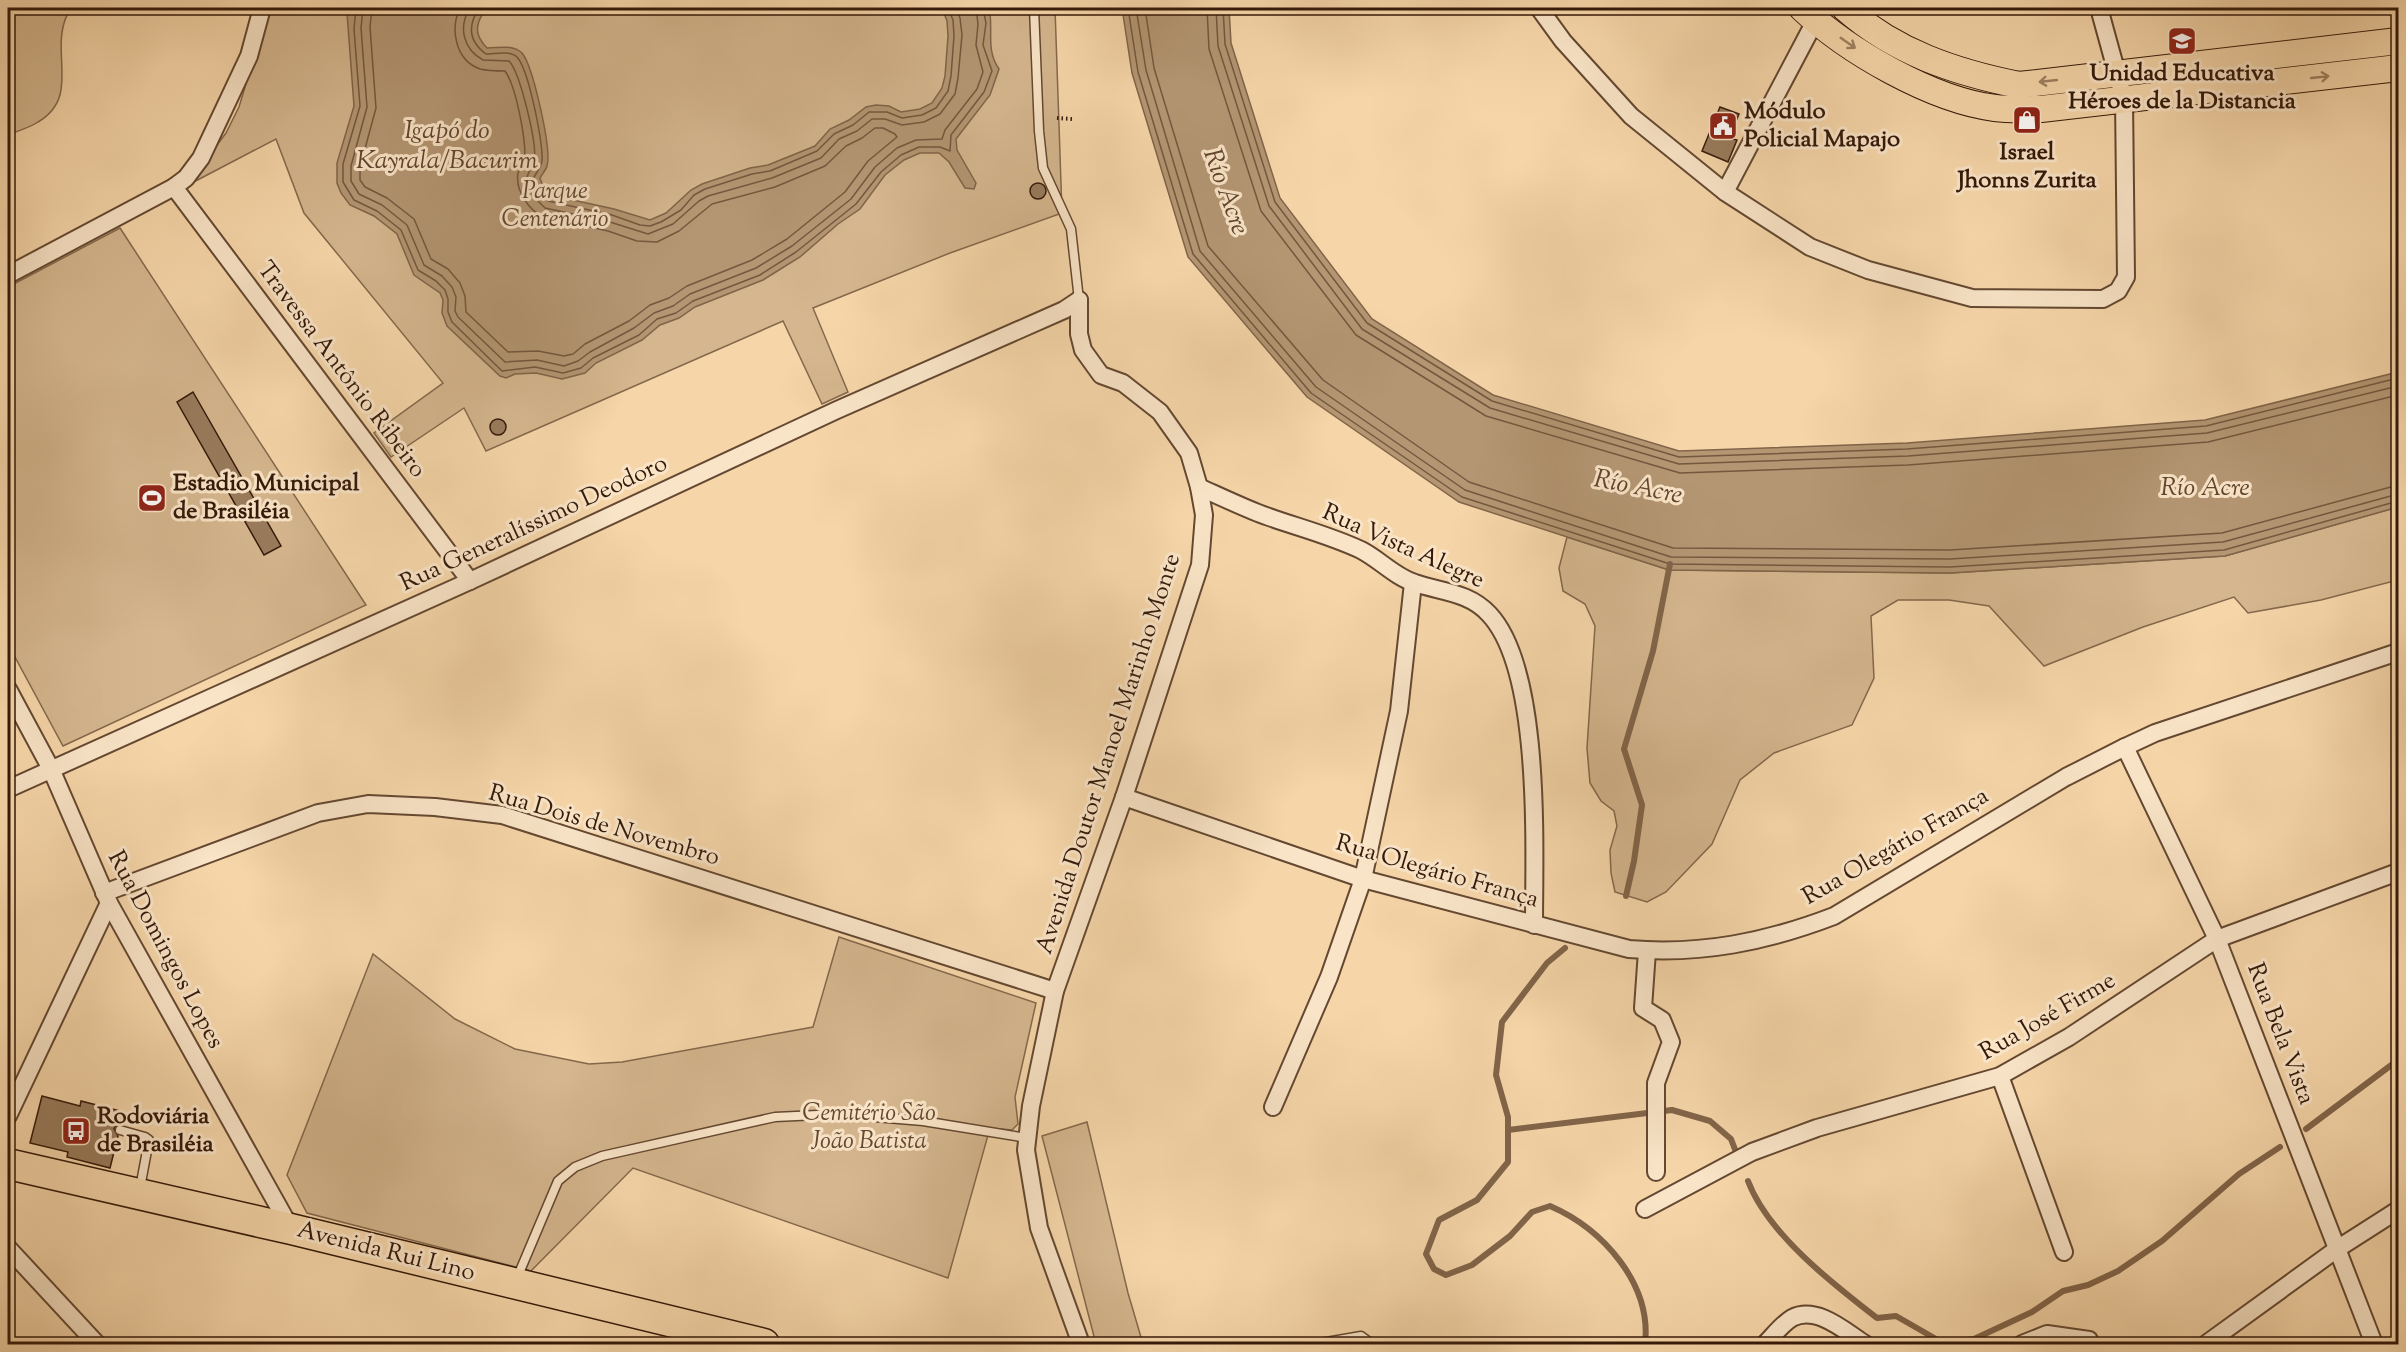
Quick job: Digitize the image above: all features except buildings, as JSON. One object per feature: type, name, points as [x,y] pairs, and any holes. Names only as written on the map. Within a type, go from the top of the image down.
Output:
[{"type":"highway","name":"Avenida Rui Lino","points":[[8,1164],[291,1229],[764,1344]]},
{"type":"main road","points":[[1845,8],[1866,27],[1902,48],[1975,76],[2019,85],[2398,41]]},
{"type":"main road","points":[[1813,12],[1862,53],[1900,75],[1946,95],[1994,108],[2041,109],[2398,68]]},
{"type":"street","points":[[8,275],[174,188],[186,178],[201,158],[249,56],[262,8]]},
{"type":"street","points":[[1539,8],[1563,41],[1631,116],[1725,192],[1810,247],[1868,270],[1972,298],[2103,299],[2118,291],[2126,277],[2124,99],[2099,8]]},
{"type":"street","points":[[1725,192],[1813,12]]},
{"type":"street","name":"Travessa Antônio Ribeiro","points":[[174,188],[470,581]]},
{"type":"street","name":"Avenida Doutor Manoel Marinho Monte","points":[[1079,300],[1079,334],[1086,356],[1101,375],[1123,383],[1160,412],[1189,453],[1204,515],[1200,566],[1124,797],[1055,991],[1031,1106],[1026,1150],[1039,1228],[1081,1344]]},
{"type":"street","name":"Rua Generalíssimo Deodoro","points":[[8,789],[470,581],[837,410],[1064,310],[1079,300]]},
{"type":"street","name":"Rua Vista Alegre","points":[[1199,487],[1259,513],[1327,535],[1363,551],[1413,583],[1456,592],[1489,613],[1508,642],[1520,682],[1529,741],[1534,802],[1534,925]]},
{"type":"street","points":[[1273,1107],[1329,977],[1363,879],[1399,711],[1413,583]]},
{"type":"street","name":"Rua Olegário França","points":[[1124,797],[1363,879],[1629,949],[1668,952],[1759,940],[1794,932],[1834,916],[2066,777],[2125,747],[2155,733],[2398,652]]},
{"type":"street","name":"Rua Domingos Lopes","points":[[8,689],[51,769],[106,898],[291,1229]]},
{"type":"street","name":"Rua Bela Vista","points":[[2125,747],[2217,939],[2374,1344]]},
{"type":"street","name":"Rua Dois de Novembro","points":[[106,898],[318,813],[368,804],[435,807],[502,815],[1055,991]]},
{"type":"street","name":"Rua José Firme","points":[[1645,1209],[1763,1148],[1828,1125],[2000,1076],[2069,1037],[2217,939],[2398,872]]},
{"type":"street","points":[[8,1116],[106,898]]},
{"type":"street","points":[[1647,951],[1643,1008],[1662,1020],[1671,1042],[1656,1083],[1656,1172]]},
{"type":"street","points":[[2000,1076],[2064,1252]]},
{"type":"street","points":[[2206,1344],[2337,1249],[2398,1210]]},
{"type":"street","points":[[8,1248],[97,1344]]},
{"type":"street","points":[[1765,1344],[1791,1318],[1802,1315],[1830,1321],[1864,1344]]},
{"type":"street","points":[[2022,1344],[2047,1335],[2090,1342]]},
{"type":"lane","name":"Avenida Doutor Manoel Marinho Monte","points":[[1034,8],[1039,131],[1043,168],[1071,229],[1079,300]]},
{"type":"lane","points":[[514,1284],[558,1181],[575,1167],[602,1156],[775,1117],[839,1114],[923,1121],[1027,1138]]},
{"type":"lane","points":[[120,1130],[146,1137],[148,1140],[139,1195]]},
{"type":"lane","points":[[1315,1344],[1361,1336],[1372,1344]]},
{"type":"path","points":[[1057,118],[1072,119]]},
{"type":"green space","points":[[8,8],[71,8],[64,23],[61,38],[62,84],[59,98],[52,111],[38,122],[8,135]]},
{"type":"green space","name":"Parque Centenário","points":[[269,8],[1055,8],[1062,213],[950,253],[813,308],[848,392],[822,404],[783,321],[486,451],[464,408],[391,457],[374,433],[443,383],[304,213],[276,139],[186,186],[226,133],[239,107]]},
{"type":"green space","name":"Estadio Municipal de Brasiléia","points":[[120,228],[366,605],[63,746],[8,644],[8,287]]},
{"type":"green space","points":[[2398,507],[2398,580],[2321,600],[2248,613],[2234,597],[2143,627],[2044,666],[1989,606],[1949,600],[1898,600],[1871,616],[1874,678],[1852,725],[1774,753],[1740,780],[1712,844],[1666,892],[1647,902],[1615,892],[1610,850],[1617,826],[1614,811],[1601,801],[1590,783],[1587,748],[1595,626],[1585,604],[1563,591],[1559,568],[1567,537],[1669,570],[1950,573],[2225,556]]},
{"type":"green space","name":"Cemitério São João Batista","points":[[839,937],[1036,1003],[1015,1097],[1018,1124],[1012,1130],[990,1128],[948,1278],[633,1168],[531,1271],[307,1213],[287,1175],[373,954],[455,1019],[515,1049],[589,1064],[622,1062],[813,1027]]},
{"type":"green space","points":[[1087,1122],[1128,1293],[1143,1344],[1096,1344],[1042,1136]]},
{"type":"water","name":"Igapó do Kayrala/Bacurim","points":[[351,8],[486,8],[478,24],[478,33],[483,43],[487,48],[506,47],[518,50],[522,53],[531,74],[547,143],[547,166],[540,178],[544,189],[550,195],[614,209],[650,220],[666,213],[691,190],[702,184],[750,168],[768,165],[815,146],[830,129],[849,120],[866,107],[889,106],[901,112],[920,109],[932,103],[942,88],[945,76],[948,36],[947,21],[942,8],[989,8],[992,54],[999,69],[990,95],[956,139],[957,150],[976,183],[974,189],[965,188],[949,162],[939,153],[920,153],[904,160],[885,175],[860,209],[838,224],[800,257],[763,280],[695,307],[679,318],[660,325],[642,340],[596,363],[585,373],[562,379],[536,373],[515,374],[506,378],[500,376],[447,326],[442,313],[443,300],[440,293],[414,275],[397,234],[374,216],[350,205],[341,193],[337,183],[337,163],[354,106],[347,13]]},
{"type":"water","name":"Río Acre","points":[[1122,8],[1229,8],[1231,43],[1280,198],[1372,319],[1493,395],[1679,451],[1907,443],[2205,420],[2398,372],[2398,507],[2225,556],[1950,573],[1669,570],[1459,502],[1307,397],[1188,257],[1132,73]]},
{"type":"waterway","points":[[1626,896],[1634,861],[1642,805],[1624,749],[1653,651],[1670,564]]},
{"type":"waterway","points":[[1565,948],[1547,963],[1502,1022],[1496,1075],[1508,1117],[1508,1162],[1477,1200],[1439,1220],[1426,1254],[1434,1269],[1446,1275],[1472,1265],[1510,1236],[1532,1212],[1550,1206],[1570,1216],[1588,1229],[1620,1261],[1641,1300],[1645,1322],[1645,1344]]},
{"type":"waterway","points":[[2306,1129],[2398,1060]]},
{"type":"waterway","points":[[1508,1130],[1672,1110],[1710,1121],[1731,1139],[1736,1152]]},
{"type":"waterway","points":[[1748,1181],[1757,1201],[1786,1239],[1841,1290],[1877,1318],[1896,1316],[1943,1343],[1974,1339],[2032,1312],[2063,1291],[2088,1285],[2118,1271],[2162,1241],[2239,1174],[2280,1147]]},
{"type":"place","name":"Unidad Educativa Héroes de la Distancia","points":[[2182,41]]},
{"type":"place","name":"Israel Jhonns Zurita","points":[[2027,120]]},
{"type":"place","name":"Módulo Policial Mapajo","points":[[1723,126]]},
{"type":"place","name":"Estadio Municipal de Brasiléia","points":[[152,498]]},
{"type":"place","name":"Rodoviária de Brasiléia","points":[[76,1131]]}]
